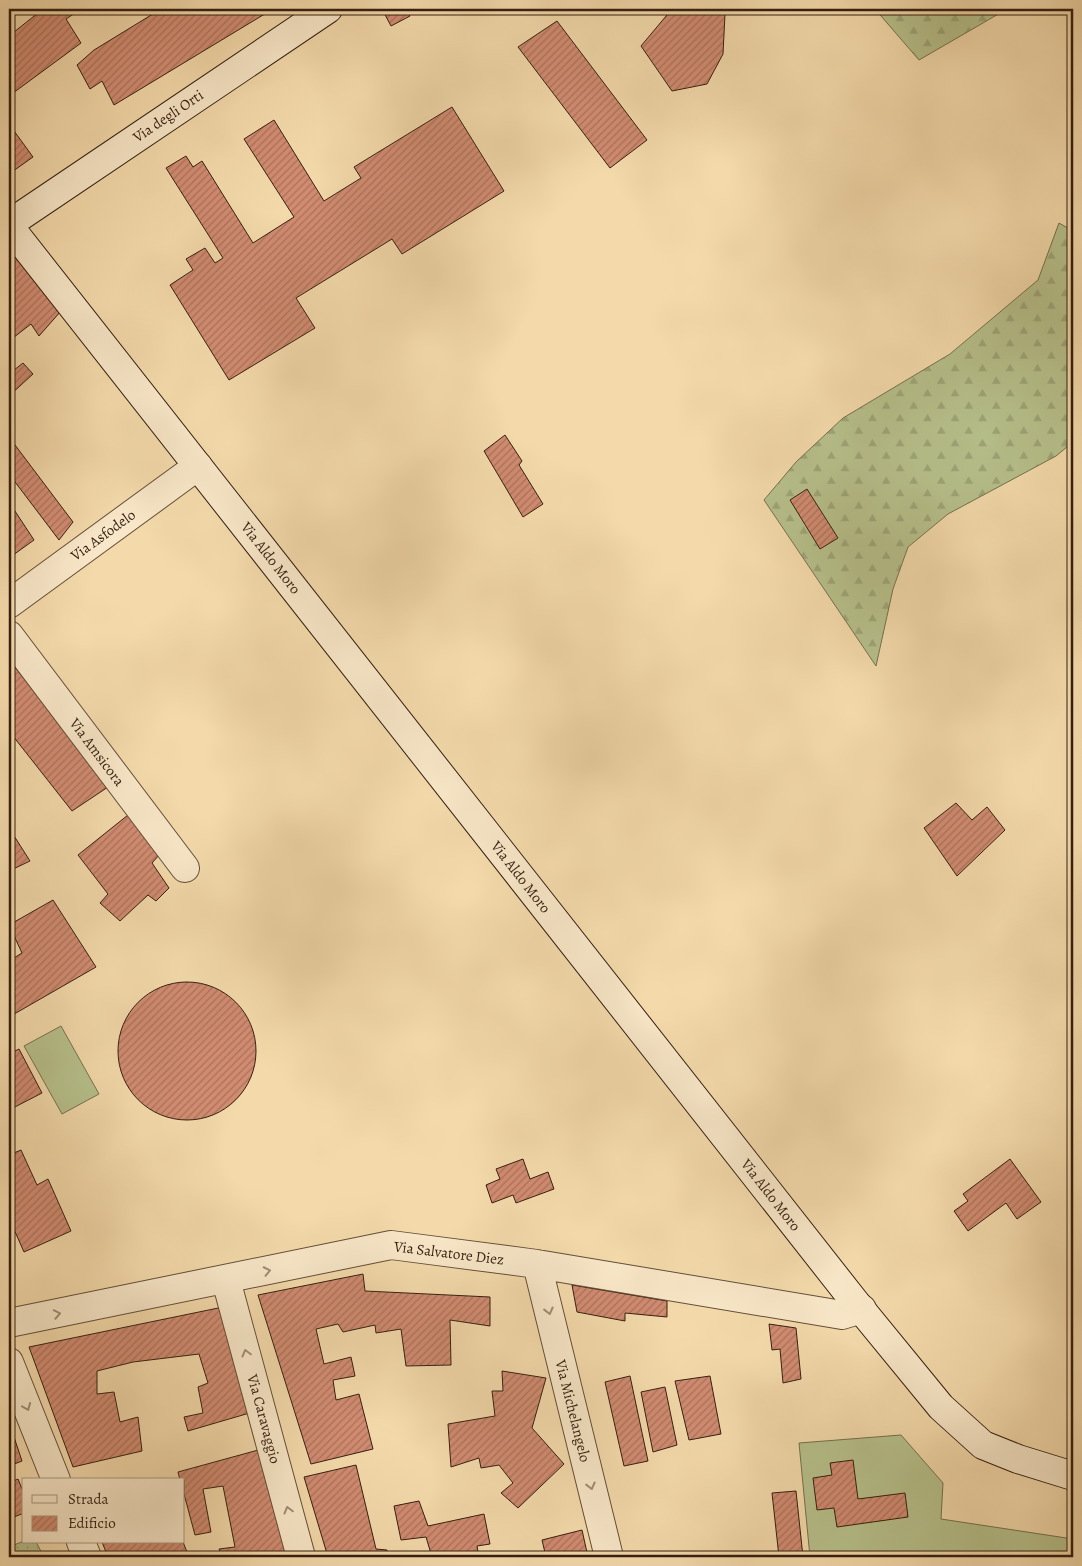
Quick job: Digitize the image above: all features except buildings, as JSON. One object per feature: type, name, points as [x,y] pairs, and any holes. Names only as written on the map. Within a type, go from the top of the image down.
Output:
[{"type":"street","name":"Via degli Orti","points":[[9,225],[328,9]]},
{"type":"street","name":"Via Aldo Moro","points":[[9,225],[941,1407],[983,1445],[1018,1459],[1073,1476]]},
{"type":"street","name":"Via Asfodelo","points":[[9,604],[198,466]]},
{"type":"street","name":"Via Amsicora","points":[[9,635],[185,868]]},
{"type":"street","name":"Via Salvatore Diez","points":[[9,1323],[391,1246],[537,1264],[842,1314],[862,1309]]},
{"type":"street","name":"Via Michelangelo","points":[[537,1264],[609,1557]]},
{"type":"street","name":"Via Caravaggio","points":[[226,1280],[301,1557]]},
{"type":"street","points":[[9,1362],[55,1478]]},
{"type":"street","points":[[82,1544],[87,1557]]},
{"type":"green space","points":[[875,9],[1007,9],[919,60]]},
{"type":"green space","points":[[1059,223],[1073,231],[1073,442],[1056,456],[948,514],[908,547],[893,589],[876,666],[764,500],[796,462],[843,418],[950,354],[1038,280]]},
{"type":"green space","points":[[61,1026],[99,1094],[62,1114],[24,1046]]},
{"type":"green space","points":[[901,1435],[943,1483],[941,1519],[1073,1539],[1073,1557],[810,1557],[799,1443]]},
{"type":"green space","points":[[22,1542],[22,1544],[37,1544],[44,1557],[9,1557],[9,1547]]}]
